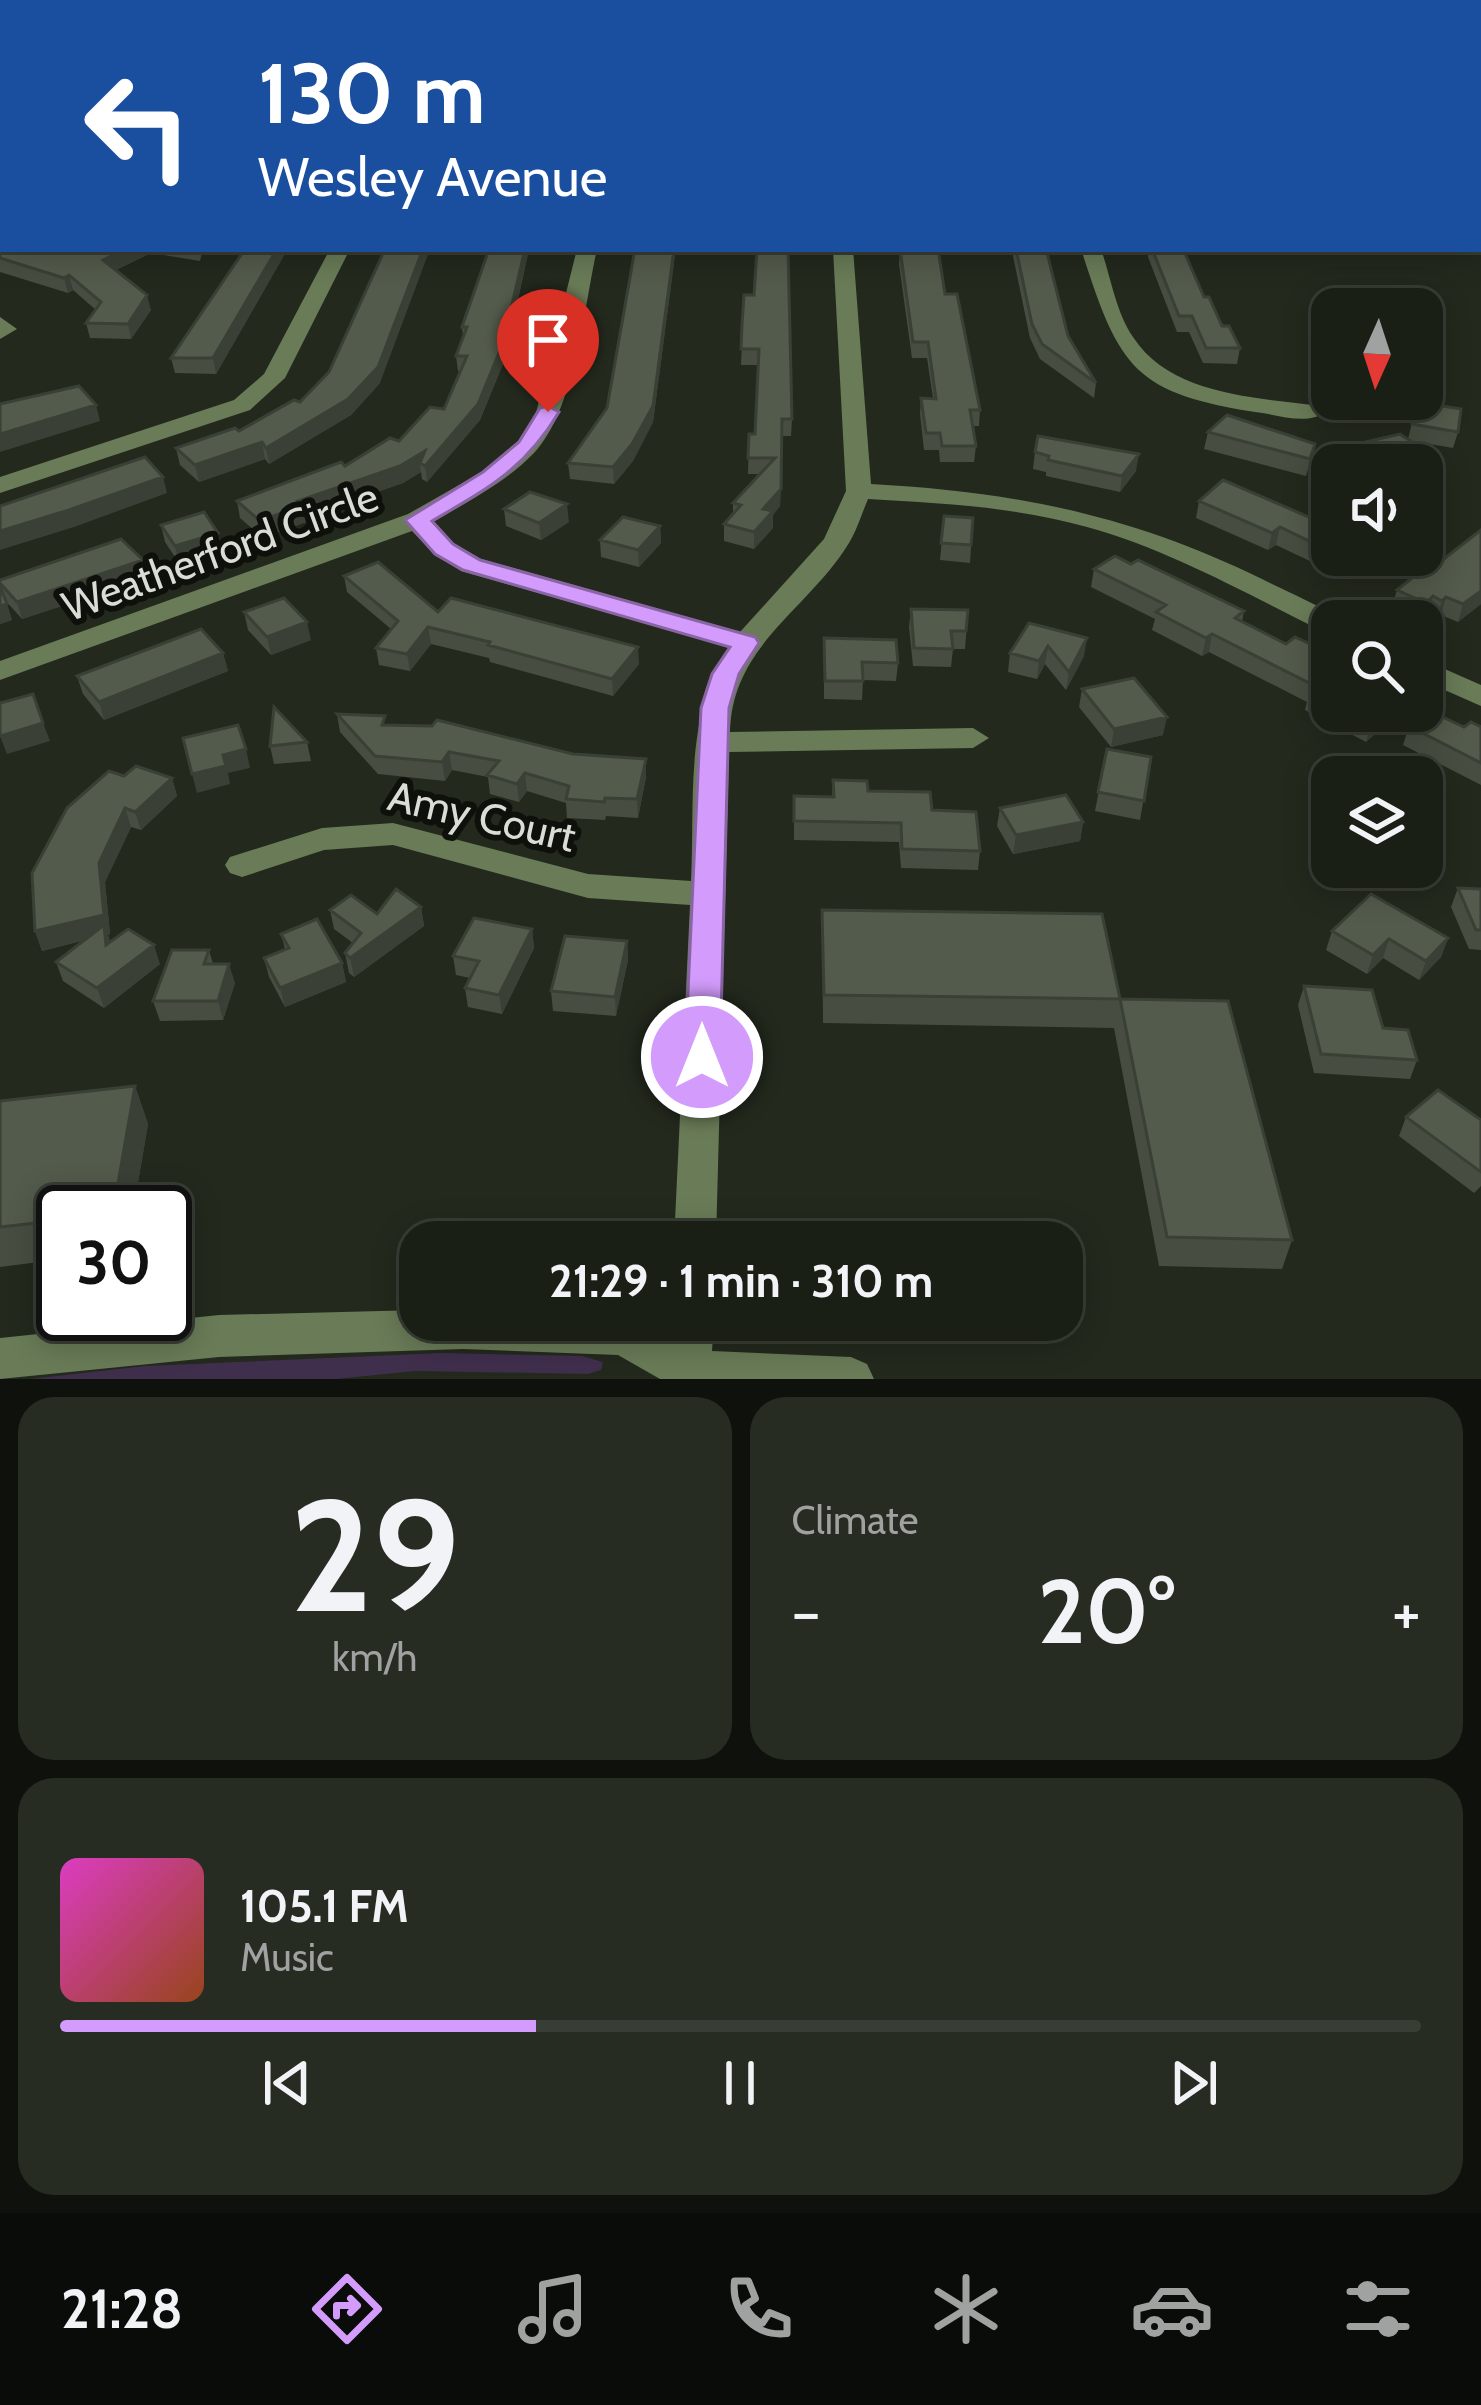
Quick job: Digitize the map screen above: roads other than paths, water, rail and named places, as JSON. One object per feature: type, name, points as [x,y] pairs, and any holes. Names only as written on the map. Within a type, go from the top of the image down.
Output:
[{"type":"street","points":[[0,485],[242,405],[274,378],[338,252]]},
{"type":"street","name":"Weatherford Circle","points":[[0,671],[417,520],[491,477],[527,446],[548,412],[586,252]]},
{"type":"street","points":[[696,1221],[715,708],[726,674],[746,643],[836,542],[859,491],[843,252]]},
{"type":"street","points":[[1092,252],[1124,341],[1154,369],[1207,394],[1311,412]]},
{"type":"street","points":[[859,491],[946,495],[1098,521],[1184,554],[1311,615]]},
{"type":"street","points":[[417,520],[444,549],[471,565],[746,643]]},
{"type":"street","points":[[1443,678],[1480,696]]},
{"type":"street","points":[[712,742],[896,743],[973,738]]},
{"type":"street","name":"Amy Court","points":[[242,866],[322,839],[393,834],[588,886],[705,894]]},
{"type":"street","points":[[0,1359],[219,1336],[463,1329],[624,1335],[684,1376],[851,1379]]},
{"type":"street","points":[[684,1376],[689,1341]]}]
